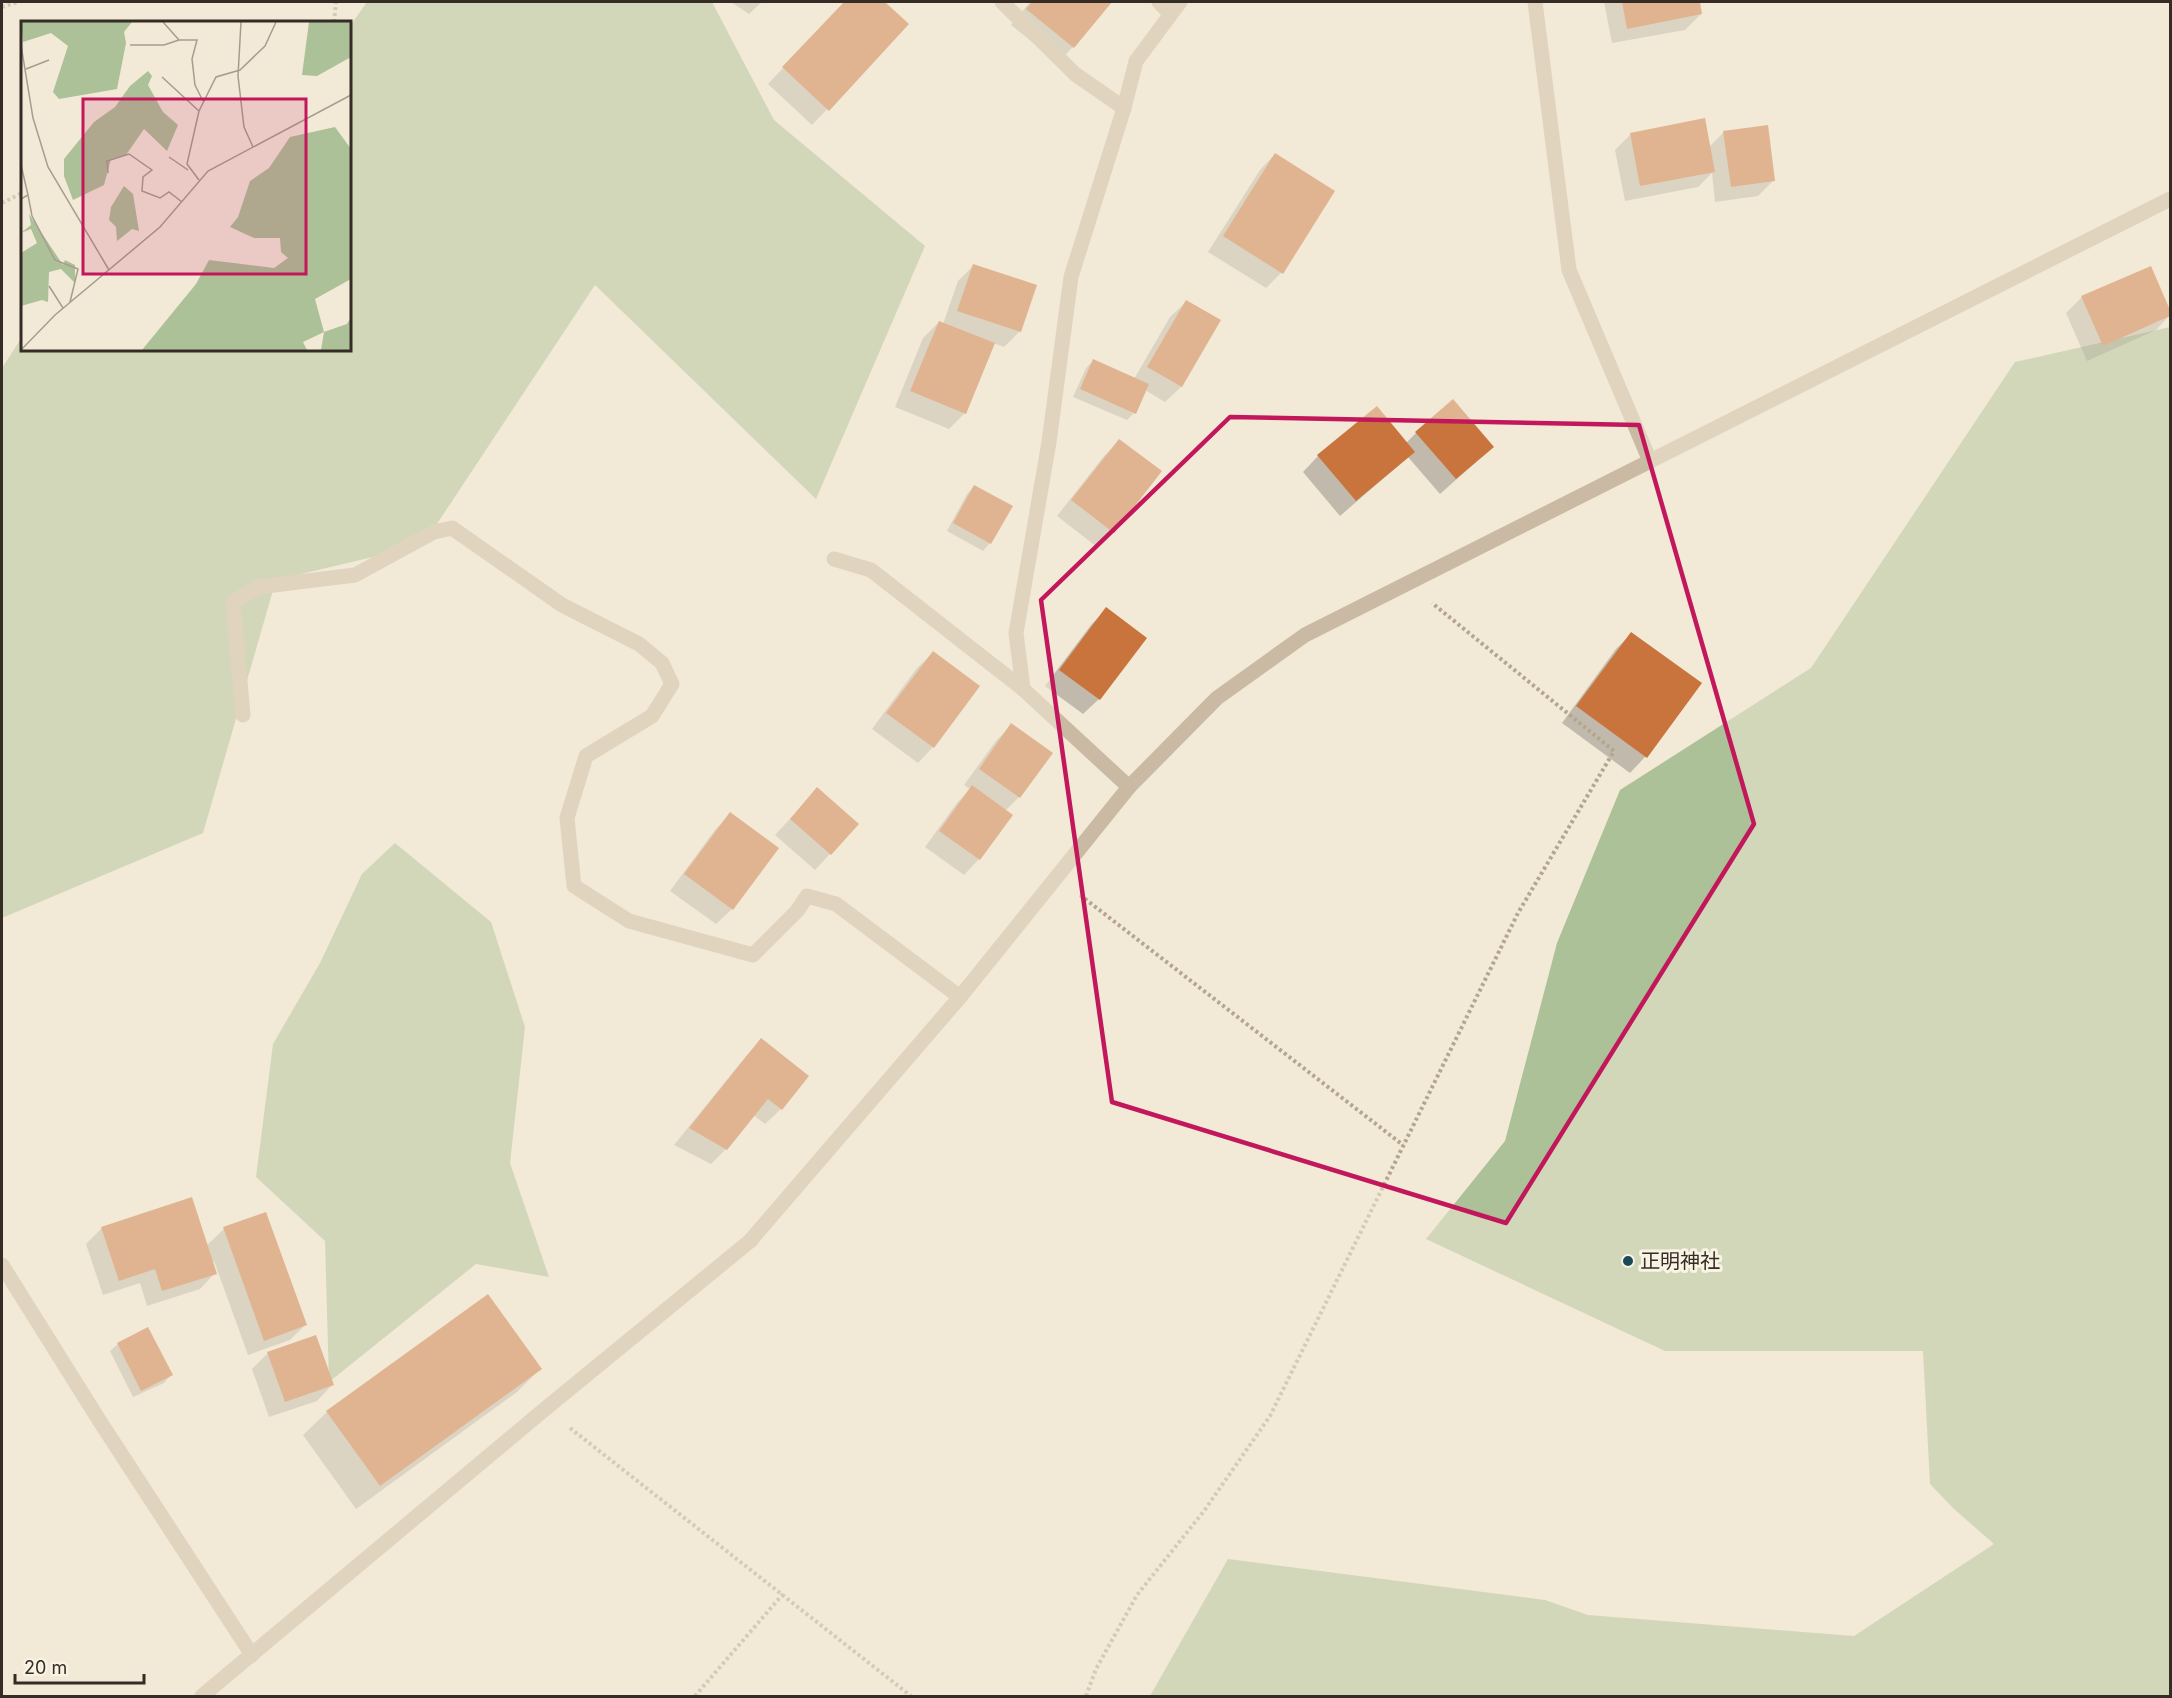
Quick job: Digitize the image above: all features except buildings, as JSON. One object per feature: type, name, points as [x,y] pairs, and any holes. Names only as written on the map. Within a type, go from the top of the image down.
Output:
[{"type":"street","points":[[1002,2],[1075,74],[1124,108]]},
{"type":"street","points":[[1159,2],[1170,15]]},
{"type":"street","points":[[1023,688],[1016,633],[1049,442],[1071,277],[1124,108],[1136,61],[1180,2]]},
{"type":"street","points":[[1535,2],[1569,270],[1650,461]]},
{"type":"street","points":[[202,1696],[750,1241],[960,998],[1129,787],[1217,698],[1305,635],[2170,199]]},
{"type":"street","points":[[243,715],[233,602],[258,588],[355,575],[434,532],[452,528],[562,604],[639,644],[662,663],[672,684],[652,716],[586,756],[567,818],[574,886],[629,921],[753,955],[797,911],[807,896],[836,904],[960,998]]},
{"type":"street","points":[[834,559],[872,570],[1023,688],[1129,787]]},
{"type":"street","points":[[2,1265],[105,1430],[252,1655]]},
{"type":"path","points":[[2,8],[18,2]]},
{"type":"path","points":[[334,21],[336,2]]},
{"type":"path","points":[[2,203],[21,194]]},
{"type":"path","points":[[1086,1696],[1096,1669],[1137,1595],[1204,1511],[1270,1416],[1518,914],[1614,751],[1408,583]]},
{"type":"path","points":[[1056,876],[1403,1145]]},
{"type":"path","points":[[545,1409],[911,1696]]},
{"type":"path","points":[[695,1696],[783,1594]]},
{"type":"highlighted area","points":[[1230,417],[1639,425],[1754,824],[1506,1223],[1112,1102],[1041,600]]},
{"type":"green space","points":[[367,2],[712,2],[774,120],[925,246],[816,499],[595,285],[423,545],[276,580],[203,833],[2,918],[2,368],[21,339],[21,351],[351,351],[351,25]]},
{"type":"green space","points":[[2170,327],[2170,1696],[1150,1696],[1228,1559],[1545,1600],[1588,1615],[1854,1636],[1994,1544],[1954,1509],[1930,1484],[1923,1351],[1665,1351],[1426,1239],[1505,1141],[1557,943],[1620,790],[1811,668],[2015,362]]},
{"type":"green space","points":[[395,843],[491,922],[525,1027],[510,1163],[549,1277],[476,1264],[329,1382],[325,1241],[256,1177],[273,1044],[320,963],[362,874]]},
{"type":"place","name":"正明神社","points":[[1628,1261]]}]
